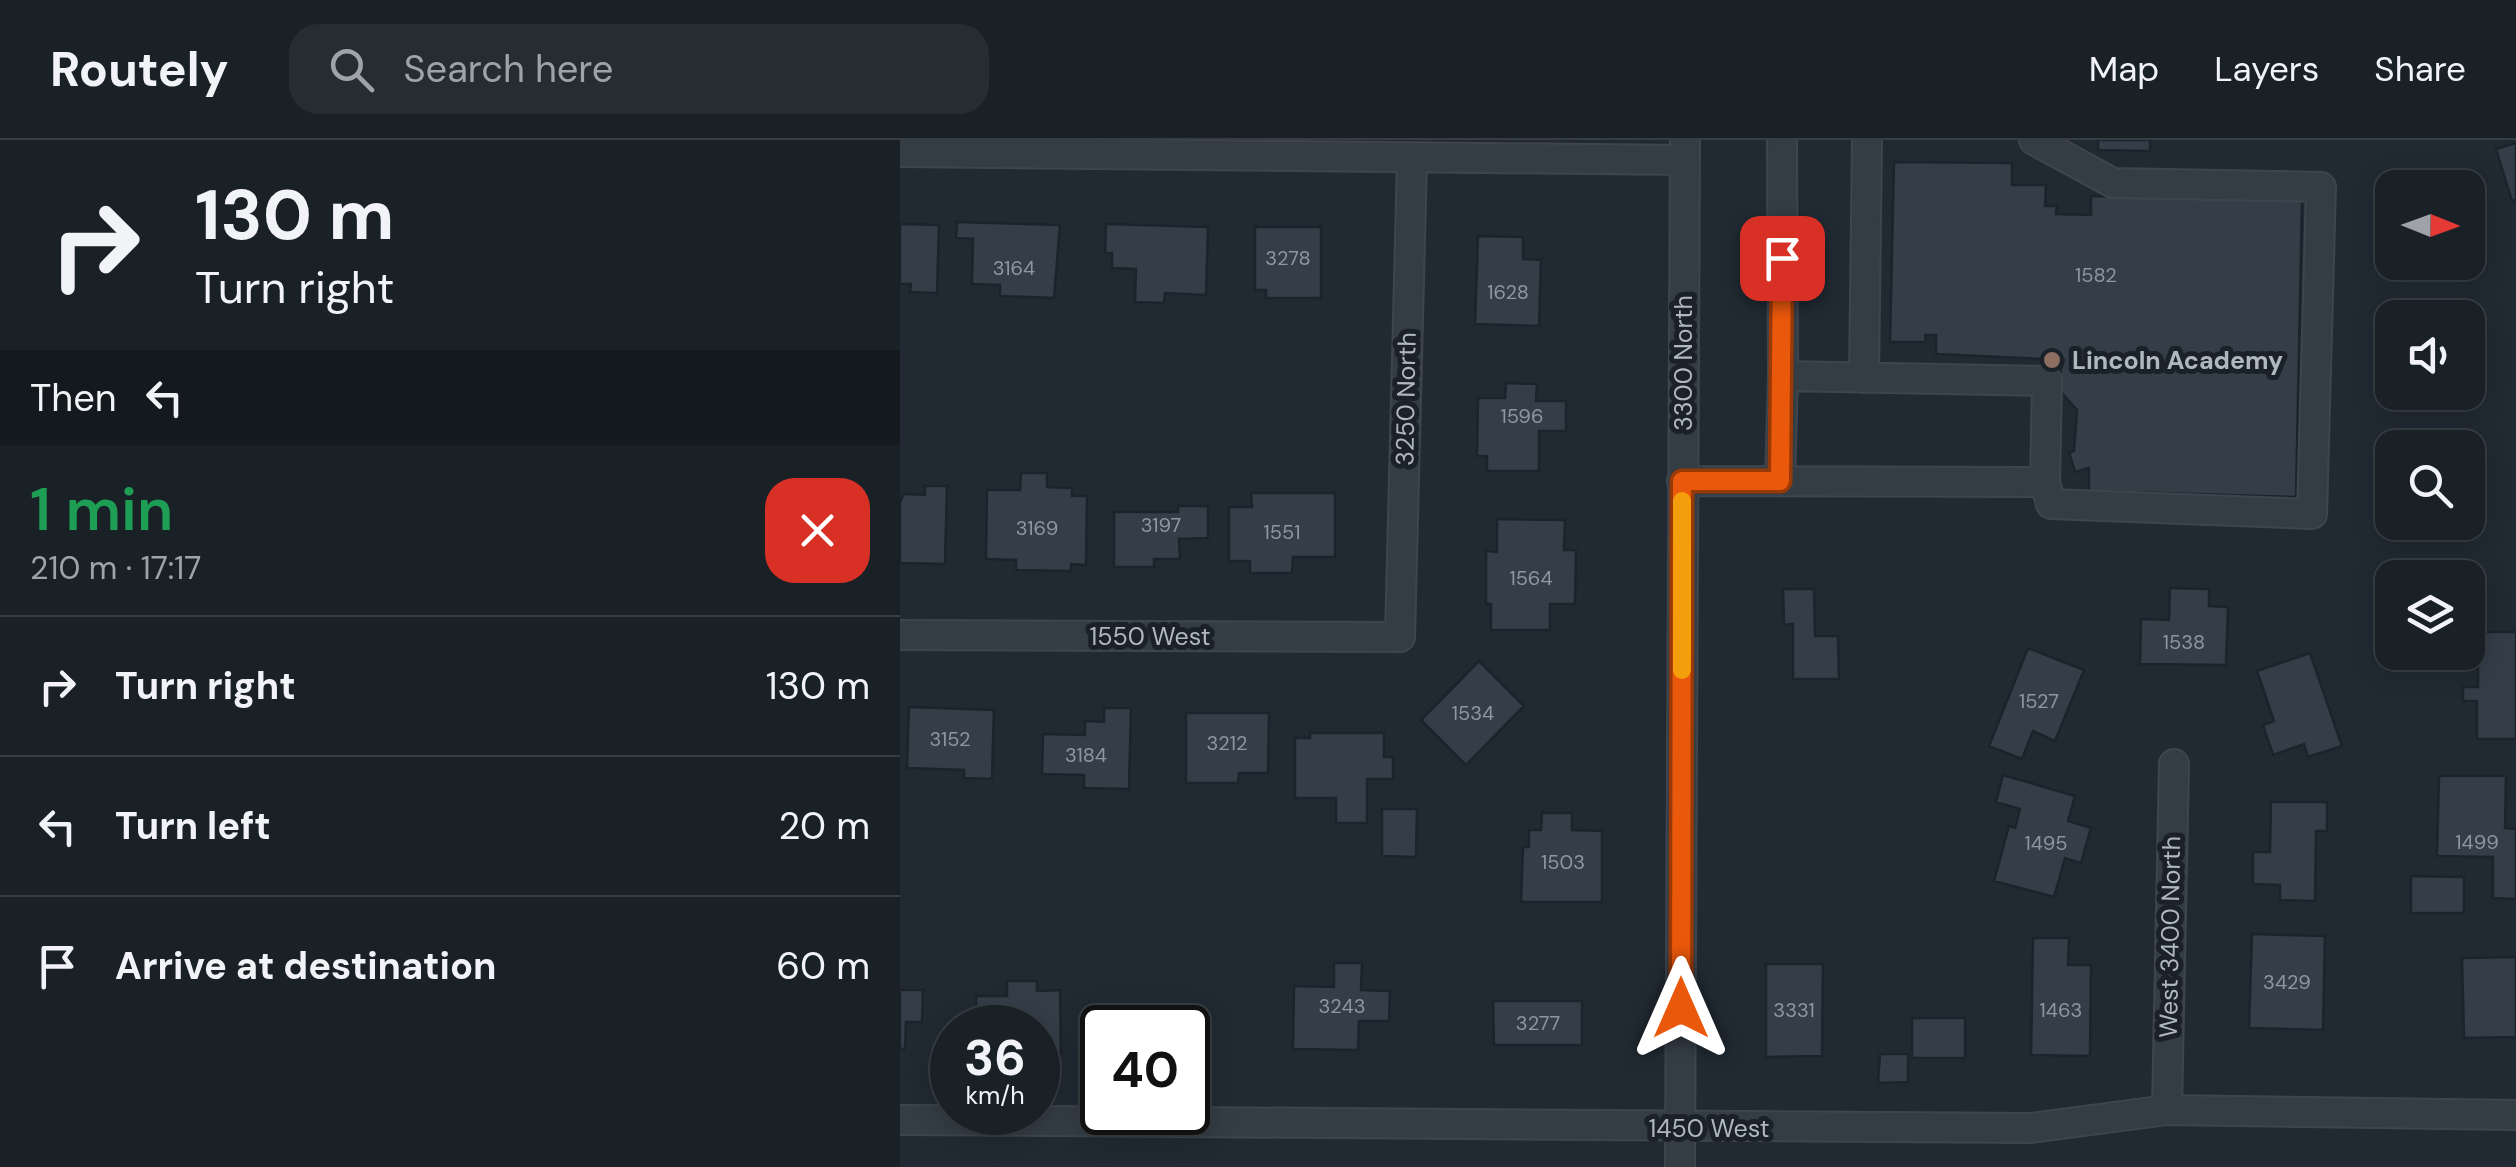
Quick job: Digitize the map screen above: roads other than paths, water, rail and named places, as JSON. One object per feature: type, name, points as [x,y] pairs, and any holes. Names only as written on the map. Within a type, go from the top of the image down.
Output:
[{"type":"street","points":[[1780,481],[1782,140]]},
{"type":"street","points":[[1864,378],[1867,140]]},
{"type":"street","points":[[1783,376],[2047,381],[2045,482],[2051,504],[2312,514],[2320,187],[2113,183],[2034,140]]},
{"type":"street","points":[[900,152],[1412,160],[1685,150]]},
{"type":"street","name":"3300 North","points":[[1680,1167],[1685,150]]},
{"type":"street","name":"3250 North","points":[[1400,637],[1412,160]]},
{"type":"street","points":[[1682,481],[2045,482]]},
{"type":"street","name":"1550 West","points":[[900,634],[1400,637]]},
{"type":"street","name":"West 3400 North","points":[[2168,1110],[2174,764]]},
{"type":"street","name":"1450 West","points":[[900,1120],[2031,1128],[2168,1110],[2516,1116]]},
{"type":"place","name":"Lincoln Academy","points":[[2052,360]]}]
